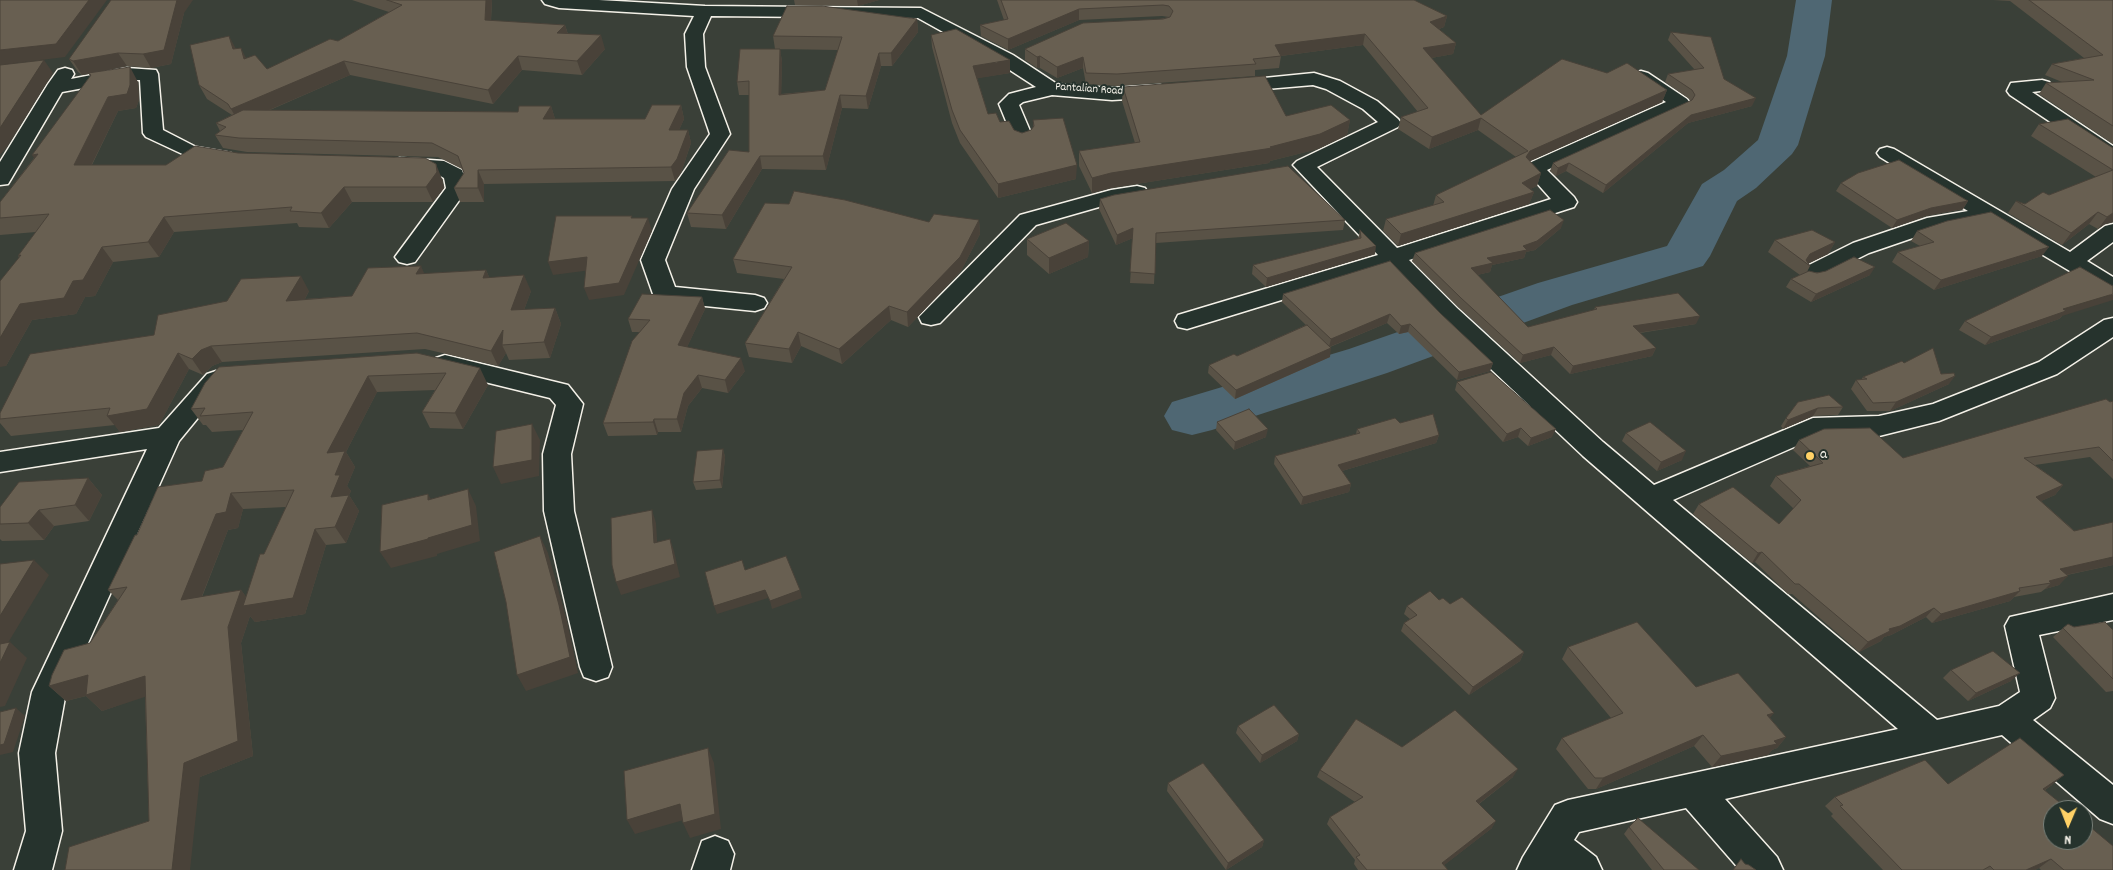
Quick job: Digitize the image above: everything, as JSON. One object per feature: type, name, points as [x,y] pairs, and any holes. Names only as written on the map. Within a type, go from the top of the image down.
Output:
[{"type":"street","name":"Pantalian Road","points":[[551,0],[559,3],[705,11],[925,6],[1052,89],[1112,94],[1180,89]]},
{"type":"street","points":[[705,11],[694,34],[696,67],[720,134],[683,189],[653,260],[665,294],[755,303]]},
{"type":"street","points":[[1006,59],[1025,53]]},
{"type":"street","points":[[0,179],[55,88],[76,60],[46,68]]},
{"type":"street","points":[[55,88],[127,74],[149,74],[153,133],[191,152],[247,160]]},
{"type":"street","points":[[1187,322],[1566,202],[1534,168],[1680,103],[1640,77]]},
{"type":"street","points":[[1208,87],[1314,80],[1333,85],[1370,105],[1391,123],[1296,166],[1393,258],[1480,345],[1593,449],[1932,737]]},
{"type":"street","points":[[2042,86],[2018,87],[2017,91],[2113,155]]},
{"type":"street","points":[[1023,138],[1009,104],[1016,98],[1052,89]]},
{"type":"street","points":[[1887,153],[2113,287]]},
{"type":"street","points":[[380,164],[437,166],[454,175],[457,188],[407,257]]},
{"type":"street","points":[[931,317],[1028,220],[1110,197],[1158,189]]},
{"type":"street","points":[[1813,272],[1861,248],[1935,223],[1989,213]]},
{"type":"street","points":[[2071,262],[2111,234]]},
{"type":"street","points":[[1650,498],[1721,470],[1813,428],[1879,426],[1939,412],[2048,368],[2113,326]]},
{"type":"street","points":[[425,359],[559,391],[570,404],[557,454],[559,511],[596,668]]},
{"type":"street","points":[[33,870],[44,831],[37,753],[49,692],[167,436],[222,373],[242,371]]},
{"type":"street","points":[[0,462],[167,436]]},
{"type":"street","points":[[1583,870],[1543,857],[1568,817],[2006,719],[2038,698],[2022,626],[2113,607]]},
{"type":"street","points":[[2006,719],[2113,806]]},
{"type":"street","points":[[1693,789],[1764,870]]},
{"type":"building","points":[[0,0],[89,0],[56,44],[0,50]]},
{"type":"building","points":[[111,0],[177,0],[164,50],[143,54],[118,53],[73,61],[69,59]]},
{"type":"building","points":[[387,0],[486,0],[485,20],[565,25],[557,33],[601,35],[577,61],[518,56],[488,90],[344,61],[231,109],[228,104],[199,85],[190,45],[229,36],[233,49],[241,48],[244,59],[255,55],[267,69],[330,39],[338,41],[402,5]]},
{"type":"building","points":[[1001,0],[1414,0],[1447,16],[1430,22],[1456,43],[1423,48],[1481,115],[1562,59],[1607,73],[1627,63],[1667,90],[1530,151],[1526,157],[1541,173],[1522,183],[1534,192],[1401,234],[1386,219],[1444,202],[1436,195],[1528,151],[1481,118],[1432,137],[1401,117],[1428,108],[1365,34],[1275,45],[1281,56],[1253,59],[1256,64],[1117,74],[1086,73],[1083,57],[1057,67],[1025,49],[1083,23],[1163,19],[1170,17],[1173,11],[1169,6],[1163,5],[1079,9],[1008,39],[980,25],[1008,19]]},
{"type":"building","points":[[2029,0],[2113,0],[2113,126],[2046,83],[2094,80],[2052,64],[2103,55]]},
{"type":"building","points":[[787,6],[822,6],[917,19],[891,53],[879,53],[866,96],[840,95],[823,156],[760,156],[722,215],[687,213],[729,150],[749,152],[749,81],[737,82],[740,49],[780,49],[779,95],[825,90],[842,37],[773,36]]},
{"type":"building","points":[[956,29],[1010,60],[973,66],[988,114],[996,113],[1000,122],[1009,121],[1014,130],[1022,133],[1031,130],[1034,126],[1033,120],[1063,118],[1077,165],[998,184],[960,130],[952,110],[931,35]]},
{"type":"building","points":[[1671,32],[1711,37],[1724,79],[1756,98],[1691,115],[1606,185],[1569,163],[1558,168],[1553,163],[1692,100],[1695,95],[1692,90],[1668,74],[1704,68]]},
{"type":"building","points":[[44,60],[0,128],[0,65]]},
{"type":"building","points":[[130,67],[130,85],[127,94],[108,97],[74,165],[166,165],[195,146],[238,153],[425,158],[436,164],[437,172],[426,187],[344,187],[321,213],[290,211],[292,207],[164,217],[148,242],[102,247],[83,280],[73,281],[64,298],[20,304],[0,338],[0,281],[21,255],[18,256],[49,214],[0,218],[0,202],[38,154],[32,155],[91,75],[88,73]]},
{"type":"building","points":[[1265,76],[1286,116],[1331,105],[1350,120],[1320,134],[1270,147],[1272,148],[1111,173],[1092,178],[1079,151],[1140,142],[1123,87]]},
{"type":"building","points":[[652,105],[681,105],[669,130],[688,130],[677,159],[671,167],[478,170],[478,188],[454,188],[464,173],[458,156],[432,143],[239,138],[215,135],[226,127],[216,123],[243,110],[518,112],[519,106],[551,106],[543,119],[645,119]]},
{"type":"building","points":[[2068,119],[2113,148],[2113,170],[2039,124]]},
{"type":"building","points":[[1899,160],[1968,201],[1931,208],[1897,220],[1841,183],[1858,173]]},
{"type":"building","points":[[1288,166],[1345,220],[1156,233],[1155,274],[1130,272],[1133,228],[1117,235],[1100,199],[1114,195]]},
{"type":"building","points":[[2113,170],[2113,213],[2107,217],[2098,212],[2071,233],[2016,201],[2025,204],[2043,192],[2049,195]]},
{"type":"building","points":[[794,191],[845,200],[929,222],[934,214],[979,220],[960,257],[907,312],[889,306],[839,349],[798,332],[789,349],[745,343],[792,267],[733,259],[765,203],[789,204]]},
{"type":"building","points":[[1550,210],[1564,220],[1537,241],[1523,246],[1527,250],[1487,258],[1493,263],[1471,268],[1528,327],[1597,309],[1595,307],[1678,293],[1700,316],[1633,326],[1656,348],[1573,366],[1554,347],[1523,355],[1415,253]]},
{"type":"building","points":[[1991,212],[2049,247],[1941,280],[1898,252],[1934,242],[1917,231],[1947,221]]},
{"type":"building","points":[[556,216],[632,216],[631,218],[648,218],[619,283],[584,288],[587,257],[548,262]]},
{"type":"building","points":[[1066,223],[1089,241],[1049,258],[1027,239]]},
{"type":"building","points":[[1360,230],[1376,246],[1267,278],[1253,265],[1361,238]]},
{"type":"building","points":[[1812,230],[1835,242],[1810,254],[1806,260],[1810,266],[1775,240]]},
{"type":"building","points":[[1854,257],[1875,267],[1816,294],[1791,279],[1809,271],[1817,273],[1826,271]]},
{"type":"building","points":[[1390,261],[1440,313],[1493,363],[1459,372],[1410,324],[1401,326],[1390,314],[1331,339],[1283,294]]},
{"type":"building","points":[[421,266],[416,274],[486,270],[483,278],[524,275],[511,310],[555,308],[544,342],[502,345],[503,330],[491,351],[417,333],[211,346],[201,350],[192,359],[178,353],[147,409],[107,416],[110,408],[0,419],[0,413],[30,354],[154,335],[158,315],[227,301],[241,279],[301,276],[286,301],[352,296],[368,268]]},
{"type":"building","points":[[2080,267],[2113,286],[2113,294],[2063,309],[2066,311],[1991,337],[1965,321]]},
{"type":"building","points":[[642,294],[702,297],[678,345],[741,358],[725,380],[698,375],[684,393],[677,419],[654,419],[653,422],[603,423],[632,341],[650,320],[628,319]]},
{"type":"building","points":[[1307,325],[1331,348],[1236,390],[1209,365],[1234,354],[1237,356]]},
{"type":"building","points":[[1933,348],[1941,374],[1954,373],[1955,376],[1896,402],[1873,403],[1856,380],[1867,379],[1863,377],[1902,361],[1904,363]]},
{"type":"building","points":[[417,353],[480,368],[455,413],[422,412],[446,373],[368,376],[327,453],[345,451],[335,475],[340,475],[331,497],[349,495],[335,527],[315,529],[293,598],[243,606],[260,554],[264,554],[294,490],[231,493],[226,512],[216,514],[181,600],[241,590],[228,627],[238,741],[184,763],[172,870],[65,870],[69,847],[149,821],[145,676],[86,695],[88,675],[49,686],[64,650],[90,643],[127,587],[108,590],[135,535],[137,535],[158,487],[202,481],[205,471],[223,467],[253,412],[200,416],[205,408],[191,409],[205,383],[219,367]]},
{"type":"building","points":[[1491,372],[1556,429],[1531,438],[1521,428],[1507,434],[1457,382]]},
{"type":"building","points":[[1829,395],[1843,407],[1818,408],[1788,420],[1786,418],[1798,402]]},
{"type":"building","points":[[2106,399],[2110,402],[2113,401],[2113,461],[2099,447],[2024,458],[2063,485],[2036,497],[2074,531],[2113,522],[2113,557],[2060,569],[2068,576],[2049,581],[2051,583],[2019,588],[2020,591],[1941,614],[1934,608],[1900,626],[1889,629],[1890,631],[1868,642],[1799,584],[1795,584],[1762,552],[1758,553],[1699,504],[1733,487],[1779,524],[1801,500],[1776,476],[1823,463],[1799,440],[1824,429],[1870,428],[1903,458]]},
{"type":"building","points":[[1249,409],[1268,429],[1235,442],[1217,422]]},
{"type":"building","points":[[1433,414],[1439,435],[1338,465],[1351,484],[1303,497],[1275,456],[1360,433],[1357,429],[1395,418],[1400,423]]},
{"type":"building","points":[[1650,422],[1686,451],[1661,462],[1626,433]]},
{"type":"building","points":[[532,424],[532,460],[493,467],[496,431]]},
{"type":"building","points":[[723,449],[720,480],[693,482],[697,451]]},
{"type":"building","points":[[88,478],[75,505],[39,510],[28,523],[0,524],[0,507],[19,482]]},
{"type":"building","points":[[468,489],[472,525],[380,552],[382,505],[428,494],[428,500]]},
{"type":"building","points":[[652,510],[654,543],[670,539],[675,564],[616,582],[612,565],[611,518]]},
{"type":"building","points":[[540,536],[559,605],[570,657],[517,675],[506,602],[494,552]]},
{"type":"building","points":[[786,556],[800,590],[770,601],[765,590],[714,606],[705,572],[742,560],[745,570]]},
{"type":"building","points":[[34,560],[0,616],[0,564]]},
{"type":"building","points":[[1430,591],[1439,600],[1443,598],[1450,604],[1462,597],[1524,652],[1473,687],[1404,623],[1417,615],[1407,606]]},
{"type":"building","points":[[1637,622],[1696,687],[1738,673],[1774,713],[1767,715],[1786,737],[1774,741],[1777,744],[1721,756],[1703,735],[1603,778],[1595,778],[1562,738],[1623,713],[1568,647]]},
{"type":"building","points":[[2105,622],[2113,630],[2113,679],[2063,628],[2068,624],[2074,627]]},
{"type":"building","points":[[10,642],[0,663],[0,644]]},
{"type":"building","points":[[1993,651],[2020,673],[1976,693],[1951,670]]},
{"type":"building","points":[[1274,705],[1299,734],[1262,755],[1238,726]]},
{"type":"building","points":[[16,708],[4,744],[0,745],[0,712]]},
{"type":"building","points":[[1455,710],[1518,769],[1476,801],[1496,821],[1442,863],[1448,870],[1367,870],[1356,857],[1360,855],[1330,817],[1363,797],[1320,770],[1356,719],[1402,747]]},
{"type":"building","points":[[2020,738],[2064,775],[2043,789],[2057,800],[2043,800],[2043,850],[2093,850],[2093,829],[2113,846],[2113,870],[2064,870],[2051,859],[2026,870],[1994,870],[1990,866],[1983,870],[1902,870],[1840,806],[1843,805],[1835,797],[1925,760],[1948,784]]},
{"type":"building","points":[[708,748],[715,814],[683,823],[680,804],[627,820],[624,771]]},
{"type":"building","points":[[1203,763],[1264,840],[1228,863],[1168,783]]},
{"type":"building","points":[[1638,818],[1699,870],[1664,870],[1629,827]]},
{"type":"building","points":[[1741,859],[1745,864],[1756,870],[1733,870]]},
{"type":"waterway","points":[[1192,416],[1368,361],[1555,294],[1686,256],[1718,193],[1740,179],[1777,145],[1806,56],[1814,0]]},
{"type":"place","name":"a","points":[[1810,456]]}]
